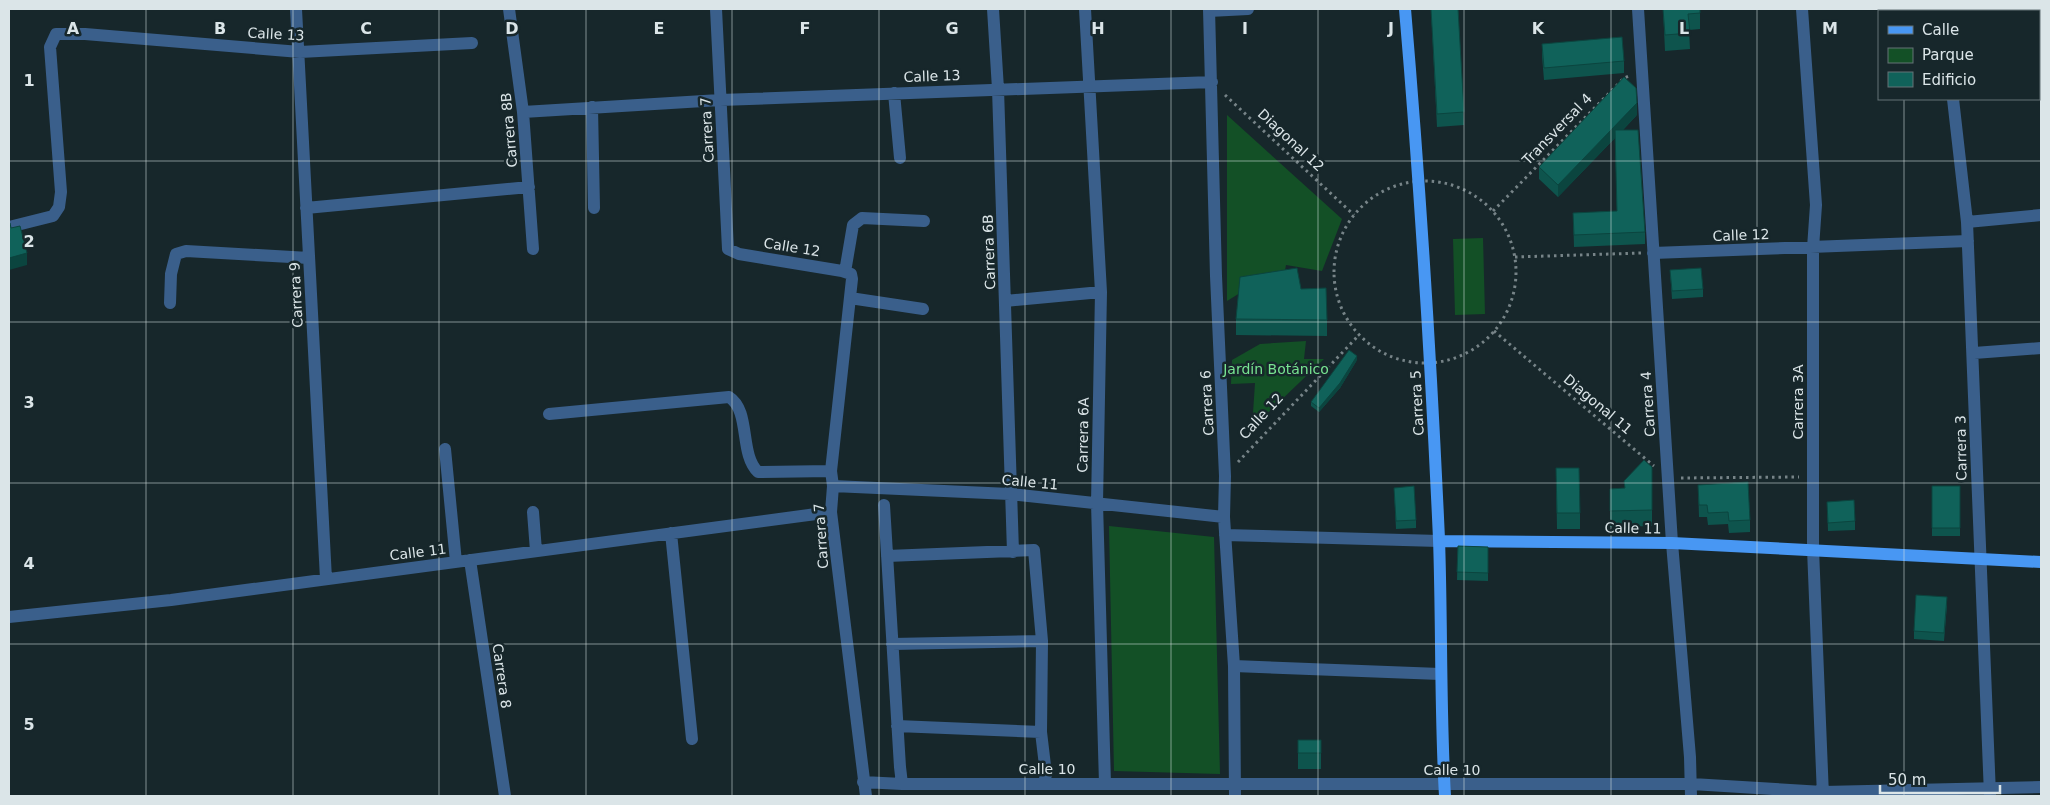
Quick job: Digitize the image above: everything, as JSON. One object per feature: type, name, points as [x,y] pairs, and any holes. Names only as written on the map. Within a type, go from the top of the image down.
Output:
[{"type":"main road","name":"Carrera 5","points":[[1405,9],[1420,190],[1439,541],[1440,674],[1445,790]]},
{"type":"main road","name":"Calle 11","points":[[1439,541],[1672,543],[2041,562]]},
{"type":"street","name":"Carrera 9","points":[[296,9],[300,52],[306,208],[326,579]]},
{"type":"street","name":"Carrera 8B","points":[[509,9],[523,112],[533,249]]},
{"type":"street","name":"Carrera 7","points":[[716,9],[728,249]]},
{"type":"street","name":"Carrera 6B","points":[[993,9],[998,88],[1013,552]]},
{"type":"street","name":"Carrera 6A","points":[[1084,9],[1100,292],[1098,504],[1105,784]]},
{"type":"street","points":[[1209,10],[1248,9]]},
{"type":"street","name":"Carrera 4","points":[[1638,9],[1672,543],[1692,790]]},
{"type":"street","name":"Carrera 3A","points":[[1802,9],[1816,205],[1813,248],[1812,549],[1823,794]]},
{"type":"street","name":"Carrera 6","points":[[1209,10],[1216,276],[1225,476],[1224,517],[1234,666],[1235,796]]},
{"type":"street","name":"Calle 13","points":[[9,227],[53,216],[59,207],[61,192],[50,47],[51,41],[56,34],[85,34],[300,52],[472,43]]},
{"type":"street","name":"Calle 13","points":[[523,112],[720,100],[998,88],[1089,87],[1212,82]]},
{"type":"street","points":[[894,93],[900,158]]},
{"type":"street","name":"Carrera 3","points":[[1953,100],[1967,222],[1974,353],[1979,558],[1990,792]]},
{"type":"street","points":[[592,107],[594,208]]},
{"type":"street","points":[[306,208],[529,187]]},
{"type":"street","points":[[1967,222],[2041,215]]},
{"type":"street","name":"Carrera 7","points":[[866,796],[831,512],[833,486],[831,471],[850,298],[848,273],[853,226],[862,218],[924,220]]},
{"type":"street","name":"Calle 12","points":[[1653,252],[1813,248],[1968,241]]},
{"type":"street","name":"Calle 12","points":[[728,249],[739,254],[848,273]]},
{"type":"street","points":[[170,303],[173,262],[176,254],[186,251],[309,258]]},
{"type":"street","points":[[1005,301],[1100,292]]},
{"type":"street","points":[[850,298],[923,309]]},
{"type":"street","points":[[1974,353],[2041,348]]},
{"type":"street","points":[[549,414],[729,397],[738,406],[750,461],[758,472],[831,471]]},
{"type":"street","points":[[444,449],[456,562]]},
{"type":"street","name":"Calle 11","points":[[833,486],[1010,494],[1224,517]]},
{"type":"street","points":[[884,505],[902,784]]},
{"type":"street","points":[[533,512],[536,551]]},
{"type":"street","name":"Calle 11","points":[[9,617],[171,600],[831,512]]},
{"type":"street","points":[[671,533],[692,739]]},
{"type":"street","name":"Calle 11","points":[[1225,535],[1439,541]]},
{"type":"street","points":[[887,556],[1034,550],[1042,641],[1041,732],[1046,774],[1044,784]]},
{"type":"street","name":"Carrera 8","points":[[470,560],[505,796]]},
{"type":"street","points":[[892,644],[1042,641]]},
{"type":"street","points":[[1234,666],[1440,674]]},
{"type":"street","points":[[897,726],[1041,732]]},
{"type":"street","name":"Calle 10","points":[[863,782],[902,784],[1234,782],[1445,790],[1692,790],[1823,794],[1990,792],[2041,787]]},
{"type":"path","name":"Transversal 4","points":[[1493,211],[1624,78],[1642,71]]},
{"type":"path","name":"Diagonal 12","points":[[1212,82],[1354,215]]},
{"type":"path","points":[[1515,257],[1653,252]]},
{"type":"path","name":"Diagonal 11","points":[[1494,331],[1668,478]]},
{"type":"path","name":"Calle 12","points":[[1225,476],[1359,335]]},
{"type":"path","points":[[1668,478],[1812,477]]},
{"type":"green space","points":[[1227,115],[1342,219],[1322,271],[1286,265],[1282,286],[1240,293],[1227,301]]},
{"type":"green space","points":[[1483,238],[1485,314],[1455,315],[1453,239]]},
{"type":"green space","name":"Jardín Botánico","points":[[1306,341],[1304,359],[1324,359],[1252,428],[1255,383],[1231,384],[1232,360],[1260,344]]},
{"type":"green space","points":[[1109,526],[1214,537],[1220,774],[1114,771]]},
{"type":"building","points":[[1431,9],[1458,9],[1464,112],[1437,114]]},
{"type":"building","points":[[1663,9],[1700,9],[1700,13],[1688,14],[1690,33],[1665,35]]},
{"type":"building","points":[[1622,37],[1624,61],[1544,68],[1542,44]]},
{"type":"building","points":[[1624,77],[1636,88],[1637,103],[1558,185],[1539,167]]},
{"type":"building","points":[[1615,130],[1638,130],[1645,232],[1574,235],[1573,213],[1617,211]]},
{"type":"building","points":[[9,223],[11,228],[20,226],[27,253],[9,258]]},
{"type":"building","points":[[1297,268],[1301,289],[1326,288],[1327,320],[1236,319],[1240,277]]},
{"type":"building","points":[[1701,268],[1703,289],[1672,291],[1670,270]]},
{"type":"building","points":[[1349,350],[1357,356],[1340,383],[1319,408],[1311,402]]},
{"type":"building","points":[[1644,460],[1652,467],[1652,510],[1610,511],[1610,489],[1625,488],[1624,481]]},
{"type":"building","points":[[1556,468],[1579,468],[1580,513],[1557,513]]},
{"type":"building","points":[[1748,482],[1750,520],[1729,521],[1728,512],[1708,513],[1707,505],[1699,505],[1698,485]]},
{"type":"building","points":[[1414,486],[1416,520],[1396,521],[1394,488]]},
{"type":"building","points":[[1932,486],[1960,486],[1960,528],[1932,528]]},
{"type":"building","points":[[1854,500],[1855,521],[1828,523],[1827,502]]},
{"type":"building","points":[[1458,546],[1488,547],[1488,573],[1457,572]]},
{"type":"building","points":[[1916,595],[1947,597],[1944,633],[1914,631]]},
{"type":"building","points":[[1298,740],[1321,740],[1321,753],[1298,753]]}]
